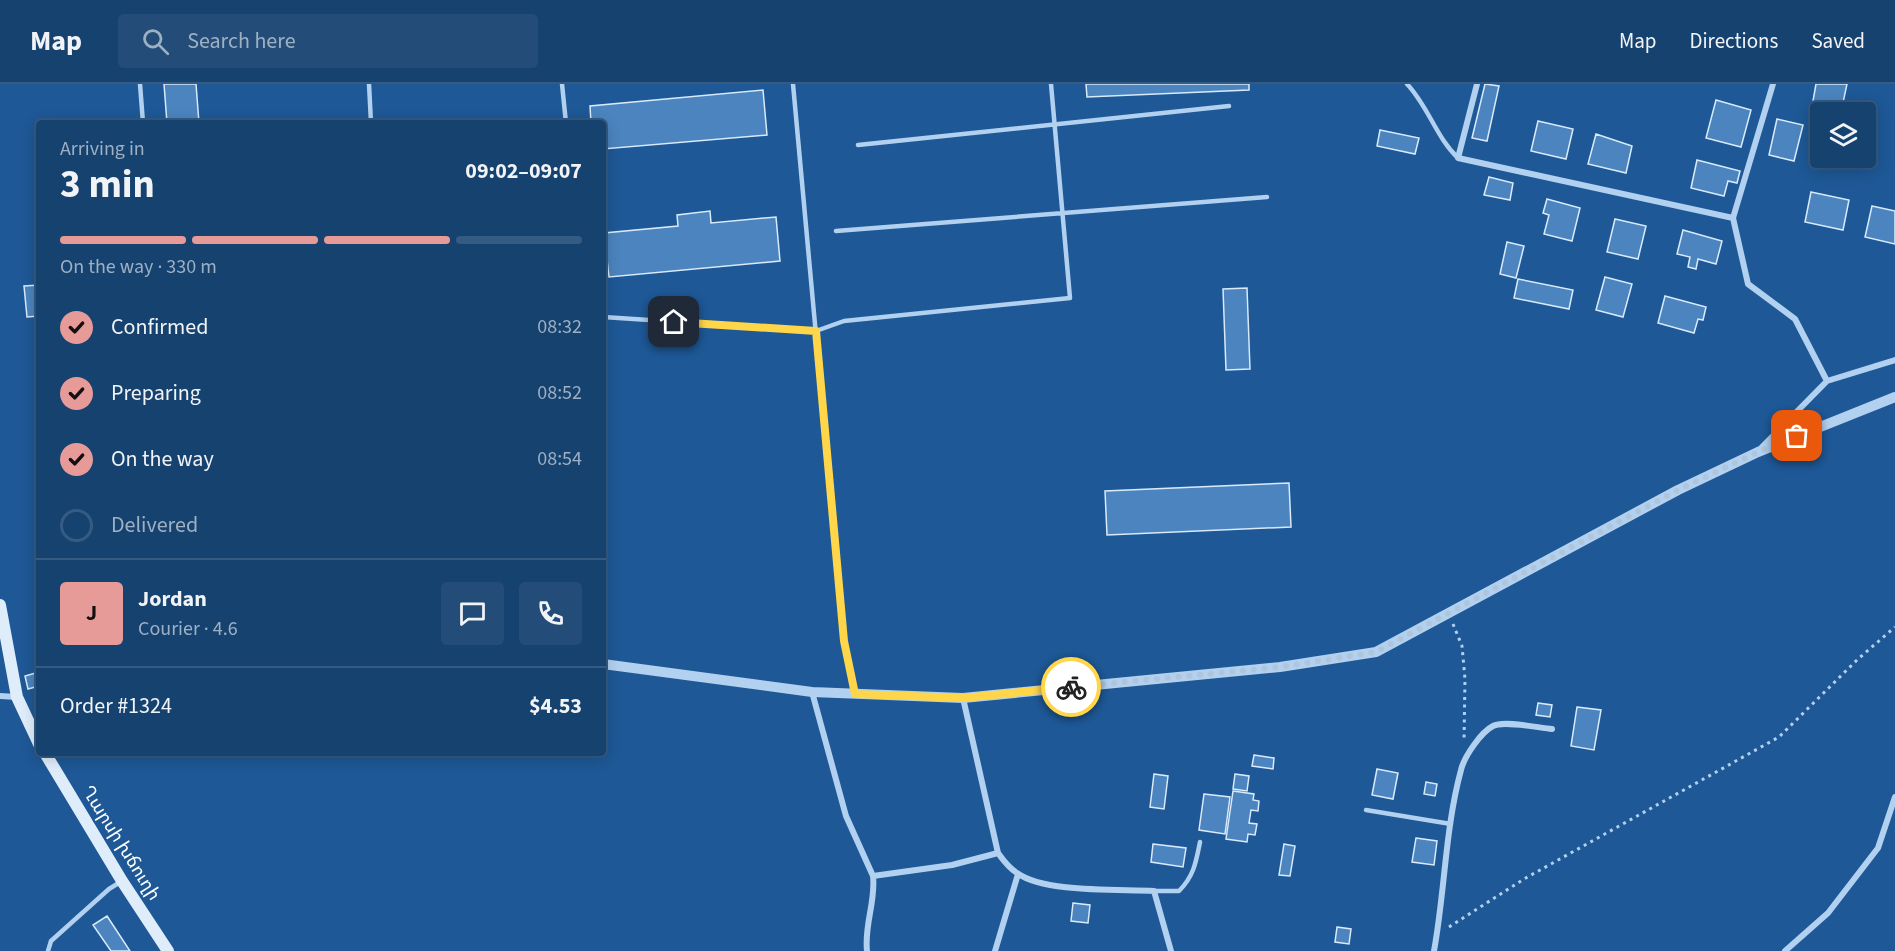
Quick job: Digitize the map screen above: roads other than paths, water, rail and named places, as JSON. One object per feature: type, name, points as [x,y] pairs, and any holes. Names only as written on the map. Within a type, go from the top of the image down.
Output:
[{"type":"main road","points":[[0,605],[17,697],[36,735]]},
{"type":"main road","name":"Ղարսի խճուղի","points":[[47,756],[122,881],[168,951]]},
{"type":"street","points":[[1476,84],[1458,158],[1733,218]]},
{"type":"street","points":[[1773,84],[1733,218],[1748,284],[1795,320],[1827,381]]},
{"type":"street","points":[[1758,452],[1827,381],[1895,360]]},
{"type":"street","points":[[606,664],[812,692],[963,698],[1280,667],[1376,652],[1678,490],[1758,452],[1895,397]]},
{"type":"street","points":[[812,692],[843,809],[873,876],[867,951]]},
{"type":"street","points":[[0,696],[17,697]]},
{"type":"street","points":[[963,698],[998,853],[1018,874],[1054,886],[1154,891],[1171,951]]},
{"type":"street","points":[[1435,948],[1461,767],[1482,736],[1493,725],[1507,724],[1552,729]]},
{"type":"street","points":[[1785,951],[1828,913],[1878,848],[1895,797]]},
{"type":"street","points":[[873,876],[952,865],[998,853]]},
{"type":"street","points":[[995,951],[1018,874]]},
{"type":"lane","points":[[140,84],[143,120]]},
{"type":"lane","points":[[369,84],[371,120]]},
{"type":"lane","points":[[562,84],[566,120]]},
{"type":"lane","points":[[793,84],[844,641],[855,694]]},
{"type":"lane","points":[[606,317],[816,331],[844,321],[1070,298],[1051,84]]},
{"type":"lane","points":[[1407,84],[1418,96],[1445,143],[1458,158]]},
{"type":"lane","points":[[858,145],[1229,106]]},
{"type":"lane","points":[[836,231],[1267,196]]},
{"type":"lane","points":[[1366,810],[1451,824]]},
{"type":"lane","points":[[1154,891],[1179,891],[1194,873],[1200,842]]},
{"type":"lane","points":[[48,951],[51,941],[109,889],[122,881]]}]
